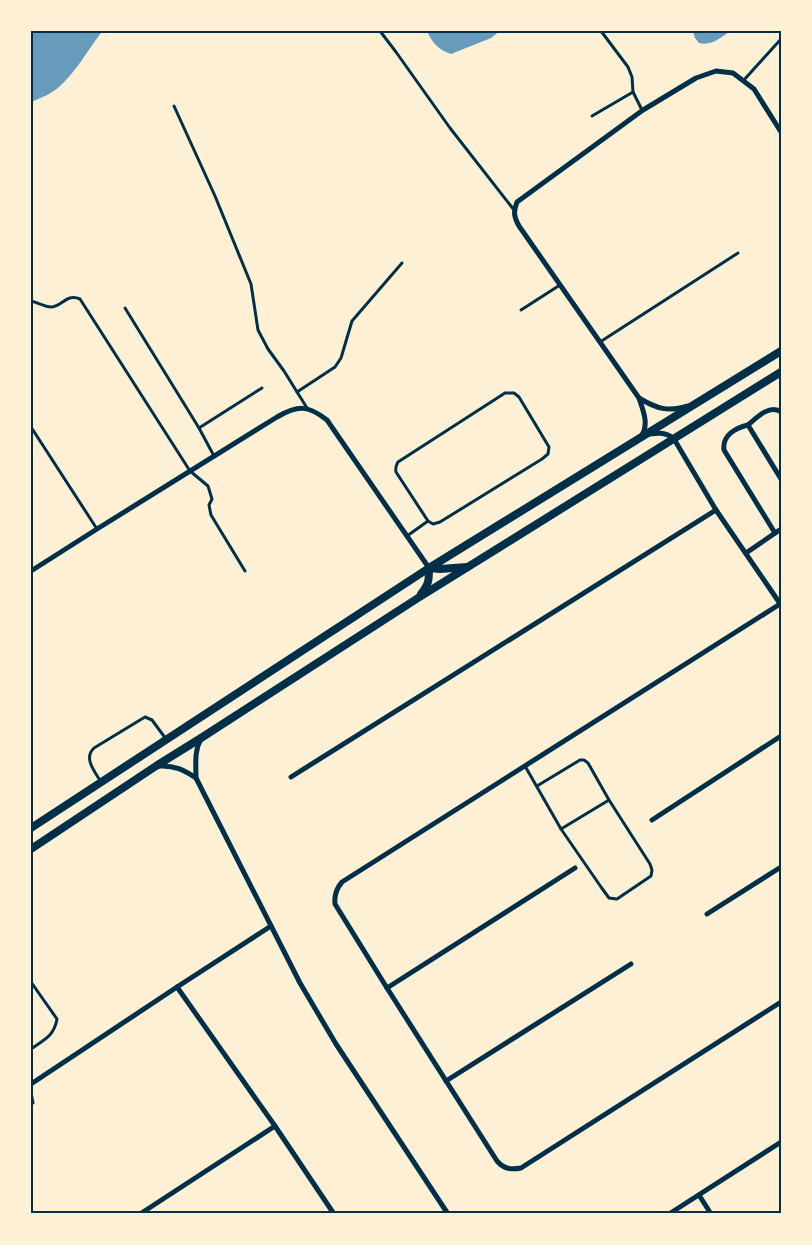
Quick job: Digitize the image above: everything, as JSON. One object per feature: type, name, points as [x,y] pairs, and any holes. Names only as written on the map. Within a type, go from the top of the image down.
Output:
[{"type":"street","points":[[643,436],[646,430],[639,398],[514,218],[517,202],[643,110],[696,78],[716,71],[733,73],[754,89],[778,121],[781,132]]},
{"type":"street","points":[[31,828],[429,568],[781,351]]},
{"type":"street","points":[[31,850],[156,766],[418,598],[781,372]]},
{"type":"street","points":[[639,398],[651,406],[664,409],[677,409],[695,404]]},
{"type":"street","points":[[31,571],[285,413],[298,408],[307,408],[317,412],[326,420],[429,568],[427,587],[418,598]]},
{"type":"street","points":[[775,533],[724,450],[723,444],[731,432],[748,425],[756,417],[770,409],[776,409],[781,412]]},
{"type":"street","points":[[748,425],[781,479]]},
{"type":"street","points":[[643,436],[665,433],[674,439],[716,510],[780,605],[342,882],[336,891],[335,904],[446,1081],[501,1165],[509,1170],[521,1168],[781,1002]]},
{"type":"street","points":[[291,777],[716,510]]},
{"type":"street","points":[[746,553],[781,530]]},
{"type":"street","points":[[429,568],[469,567]]},
{"type":"street","points":[[652,820],[781,736]]},
{"type":"street","points":[[201,738],[195,755],[196,778],[300,983],[336,1044],[448,1214]]},
{"type":"street","points":[[156,766],[183,769],[196,778]]},
{"type":"street","points":[[707,914],[781,867]]},
{"type":"street","points":[[386,988],[575,868]]},
{"type":"street","points":[[31,1084],[271,926]]},
{"type":"street","points":[[446,1081],[631,964]]},
{"type":"street","points":[[177,987],[275,1126],[334,1214]]},
{"type":"street","points":[[140,1214],[275,1126]]},
{"type":"street","points":[[669,1214],[781,1142]]},
{"type":"street","points":[[699,1195],[711,1214]]},
{"type":"lane","points":[[380,31],[450,128],[514,210]]},
{"type":"lane","points":[[601,31],[628,67],[632,77],[633,92],[643,110]]},
{"type":"lane","points":[[743,81],[781,39]]},
{"type":"lane","points":[[592,116],[633,92]]},
{"type":"lane","points":[[174,106],[215,196],[251,284],[258,330],[268,349],[284,370],[307,408]]},
{"type":"lane","points":[[600,342],[738,253]]},
{"type":"lane","points":[[297,392],[335,367],[340,358],[352,321],[402,263]]},
{"type":"lane","points":[[521,310],[560,285]]},
{"type":"lane","points":[[31,301],[53,308],[68,298],[75,297],[80,299],[190,471],[208,486],[212,499],[210,505],[211,515],[245,571]]},
{"type":"lane","points":[[125,308],[199,428],[214,456]]},
{"type":"lane","points":[[199,428],[262,388]]},
{"type":"lane","points":[[505,393],[516,394],[549,447],[548,454],[440,522],[433,524],[428,521],[396,472],[396,465],[505,393]]},
{"type":"lane","points":[[31,427],[97,529]]},
{"type":"lane","points":[[407,536],[428,521]]},
{"type":"lane","points":[[101,782],[90,762],[89,755],[94,748],[145,717],[152,720],[167,739]]},
{"type":"lane","points":[[525,766],[561,829],[608,896],[612,899],[617,899],[651,876],[650,864],[584,760],[580,760],[537,786]]},
{"type":"lane","points":[[561,829],[609,800]]},
{"type":"lane","points":[[31,982],[57,1019],[55,1029],[49,1036],[31,1049]]},
{"type":"lane","points":[[31,1092],[33,1099],[31,1104]]},
{"type":"water","points":[[31,31],[105,31],[101,33],[76,68],[59,87],[31,102]]},
{"type":"water","points":[[427,31],[500,31],[491,38],[451,54],[436,46]]},
{"type":"water","points":[[693,31],[730,31],[716,41],[703,44],[699,43],[695,38]]}]
